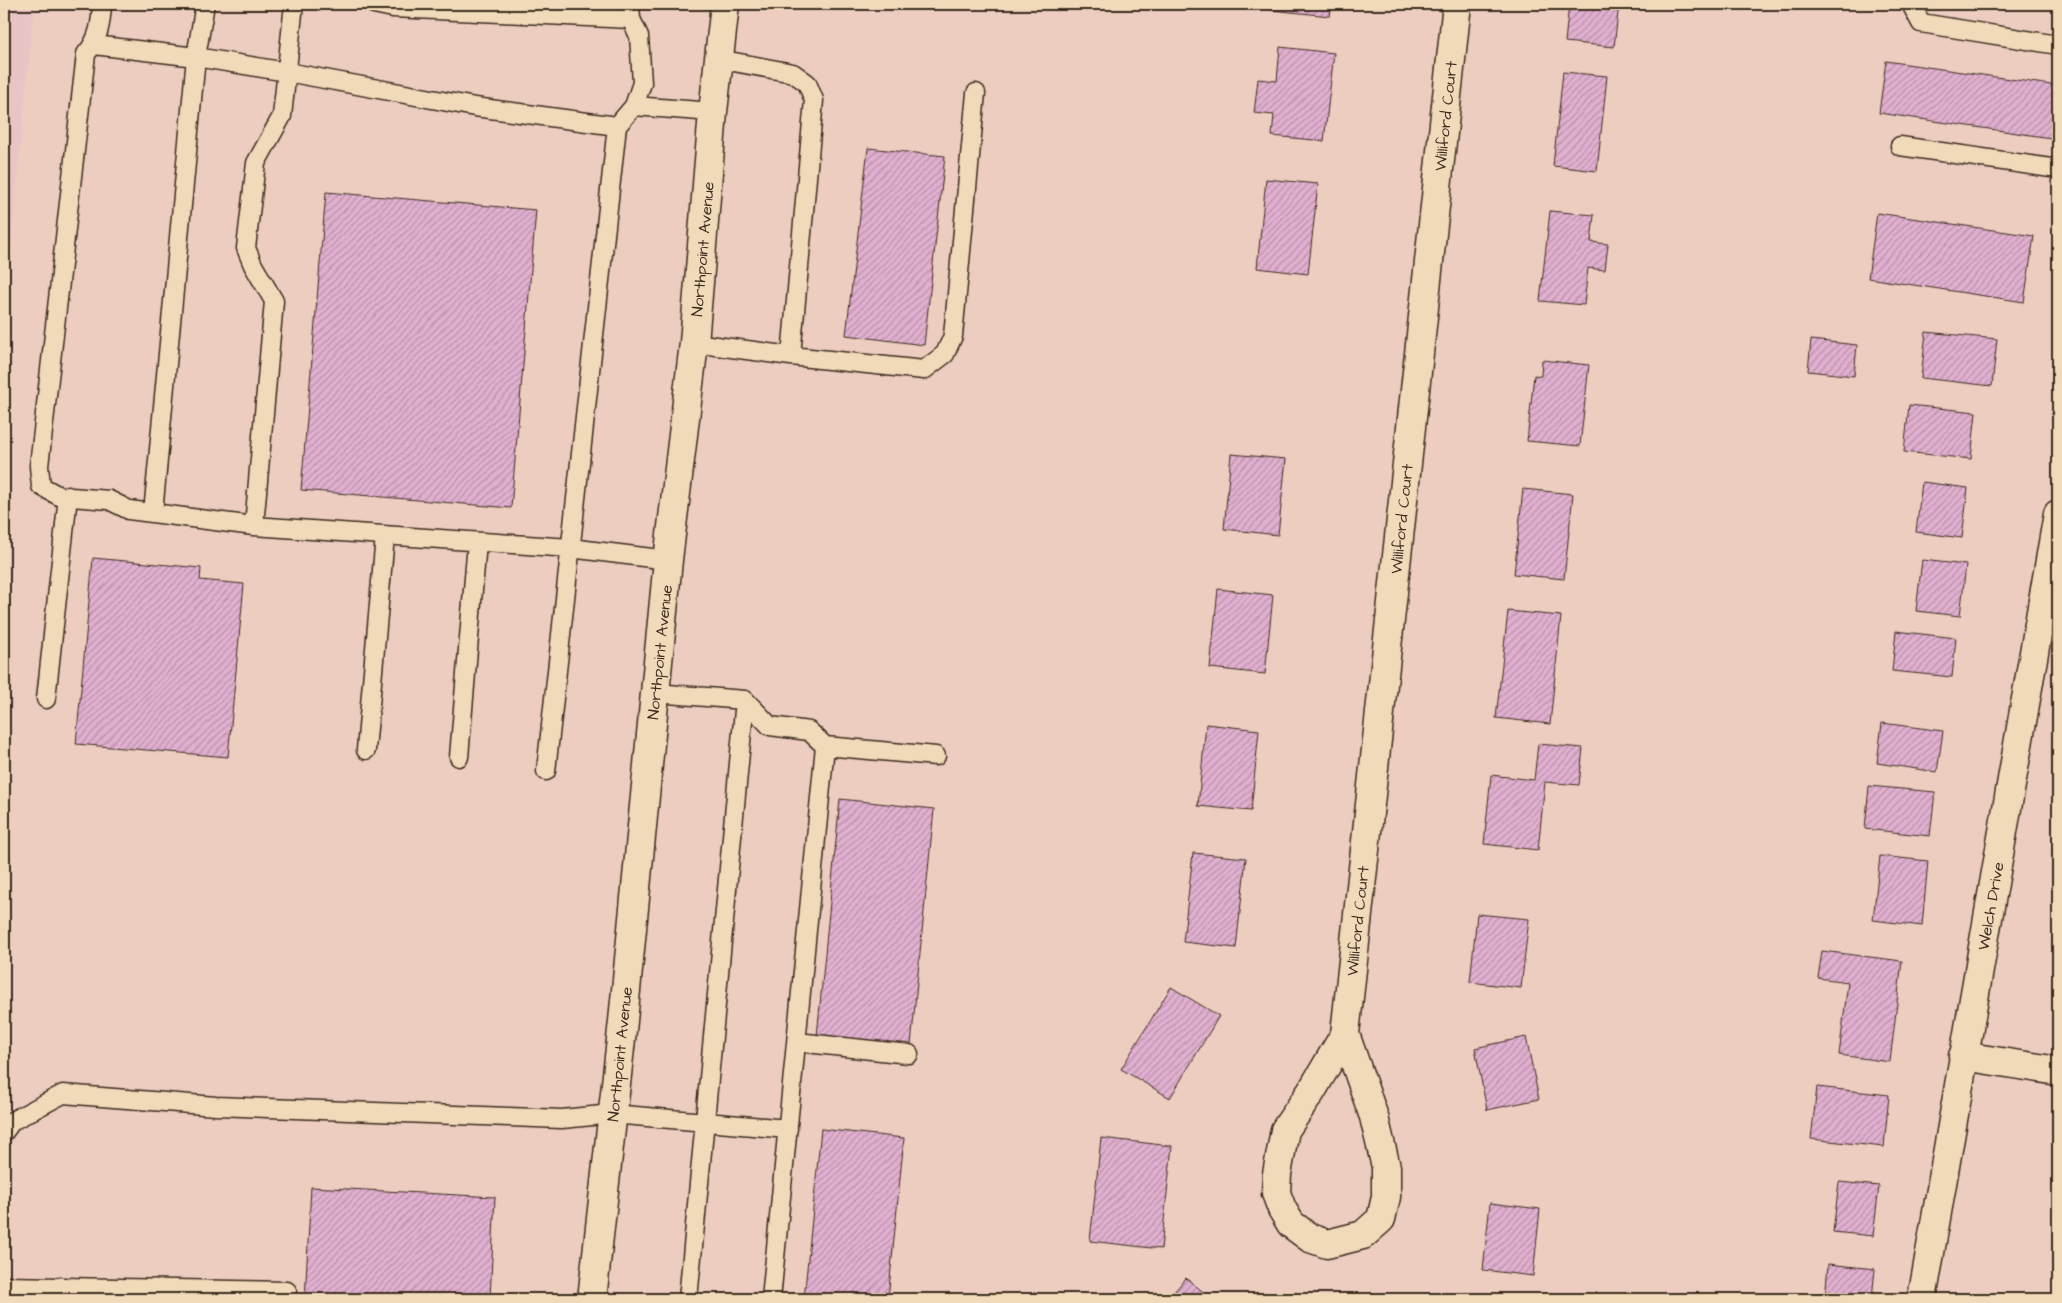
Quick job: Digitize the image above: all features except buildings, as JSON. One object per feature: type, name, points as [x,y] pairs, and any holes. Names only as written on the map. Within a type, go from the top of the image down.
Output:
[{"type":"street","name":"Northpoint Avenue","points":[[592,1299],[668,560],[694,343],[713,112],[725,4]]},
{"type":"street","name":"Williford Court","points":[[1345,1034],[1374,1117],[1386,1167],[1386,1197],[1381,1219],[1363,1235],[1327,1244],[1310,1238],[1291,1224],[1276,1193],[1277,1174],[1285,1130],[1311,1092],[1345,1034],[1457,4]]},
{"type":"street","name":"Welch Drive","points":[[1922,1299],[2058,514]]},
{"type":"street","points":[[1964,1056],[2058,1071]]},
{"type":"lane","points":[[102,4],[101,26],[94,45],[86,54],[39,466],[41,486],[59,496],[109,500],[129,510],[254,526],[570,548],[668,560]]},
{"type":"lane","points":[[153,513],[196,57],[204,4]]},
{"type":"lane","points":[[254,526],[274,301],[253,265],[246,248],[256,163],[282,116],[294,4]]},
{"type":"lane","points":[[374,4],[393,8],[630,11],[639,36],[642,83],[634,106],[617,126],[546,771]]},
{"type":"lane","points":[[1911,4],[1921,23],[2058,45]]},
{"type":"lane","points":[[94,45],[196,57],[475,107],[617,126]]},
{"type":"lane","points":[[718,59],[793,73],[807,84],[814,100],[791,356]]},
{"type":"lane","points":[[694,343],[791,356],[924,370],[945,354],[953,336],[976,93]]},
{"type":"lane","points":[[634,106],[713,112]]},
{"type":"lane","points":[[1900,146],[2058,169]]},
{"type":"lane","points":[[46,699],[68,496]]},
{"type":"lane","points":[[366,750],[385,536]]},
{"type":"lane","points":[[459,757],[478,542]]},
{"type":"lane","points":[[655,693],[745,700],[770,726],[809,731],[825,746],[936,756]]},
{"type":"lane","points":[[688,1299],[745,700]]},
{"type":"lane","points":[[771,1299],[825,746]]},
{"type":"lane","points":[[797,1042],[909,1054]]},
{"type":"lane","points":[[4,1132],[12,1121],[63,1094],[216,1106],[562,1119],[612,1114],[788,1129]]},
{"type":"lane","points":[[4,1286],[287,1291]]},
{"type":"shaded area","points":[[4,4],[34,4],[4,312]]}]
